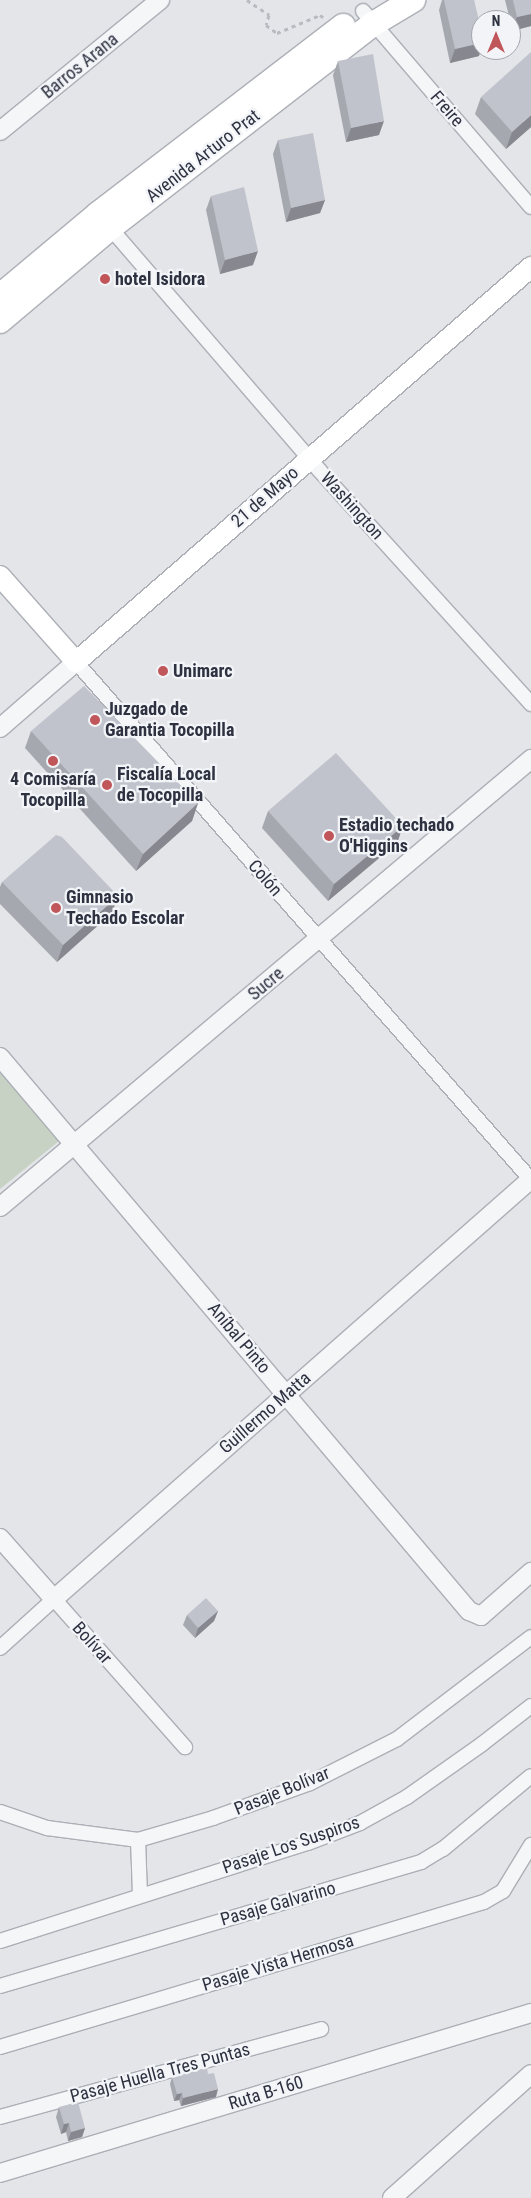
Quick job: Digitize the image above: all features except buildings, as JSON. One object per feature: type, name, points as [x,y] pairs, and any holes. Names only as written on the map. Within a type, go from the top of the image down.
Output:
[{"type":"highway","name":"Avenida Arturo Prat","points":[[0,321],[104,221],[339,29],[373,12],[413,0]]},
{"type":"highway","name":"Avenida Arturo Prat","points":[[0,296],[104,221],[373,12]]},
{"type":"main road","name":"21 de Mayo","points":[[76,662],[531,267]]},
{"type":"main road","name":"Colón","points":[[0,576],[76,662]]},
{"type":"street","name":"Barros Arana","points":[[0,131],[160,0]]},
{"type":"street","name":"Freire","points":[[373,12],[531,207]]},
{"type":"street","name":"Washington","points":[[104,221],[309,459],[531,704]]},
{"type":"street","name":"21 de Mayo","points":[[0,728],[76,662]]},
{"type":"street","name":"Colón","points":[[76,662],[531,1179]]},
{"type":"street","name":"Sucre","points":[[0,1207],[531,759]]},
{"type":"street","name":"Aníbal Pinto","points":[[0,1057],[469,1611],[481,1616],[531,1572]]},
{"type":"street","name":"Guillermo Matta","points":[[0,1648],[531,1179]]},
{"type":"street","name":"Bolívar","points":[[0,1538],[185,1747]]},
{"type":"street","name":"Pasaje Bolívar","points":[[0,1812],[47,1828],[138,1840],[213,1818],[310,1783],[388,1743],[531,1637]]},
{"type":"street","name":"Pasaje Los Suspiros","points":[[0,1941],[308,1843],[360,1823],[407,1796],[482,1744],[531,1706]]},
{"type":"street","name":"Pasaje Galvarino","points":[[0,1986],[421,1862],[443,1849],[531,1776]]},
{"type":"street","points":[[138,1840],[140,1895]]},
{"type":"street","name":"Pasaje Vista Hermosa","points":[[0,2047],[484,1902],[503,1891],[531,1845]]},
{"type":"street","name":"Ruta B-160","points":[[0,2174],[531,2013]]},
{"type":"street","name":"Pasaje Huella Tres Puntas","points":[[0,2117],[321,2029]]},
{"type":"street","points":[[392,2198],[531,2074]]},
{"type":"path","points":[[246,0],[269,15],[266,25],[277,33],[320,14],[339,29]]},
{"type":"shaded area","points":[[0,1063],[64,1137],[0,1189]]},
{"type":"place","name":"hotel Isidora","points":[[105,279]]},
{"type":"place","name":"Unimarc","points":[[163,671]]},
{"type":"place","name":"Juzgado de Garantia Tocopilla","points":[[95,720]]},
{"type":"place","name":"4 Comisaría Tocopilla","points":[[53,761]]},
{"type":"place","name":"Fiscalía Local de Tocopilla","points":[[107,785]]},
{"type":"place","name":"Estadio techado O'Higgins","points":[[329,836]]},
{"type":"place","name":"Gimnasio Techado Escolar","points":[[56,908]]}]
